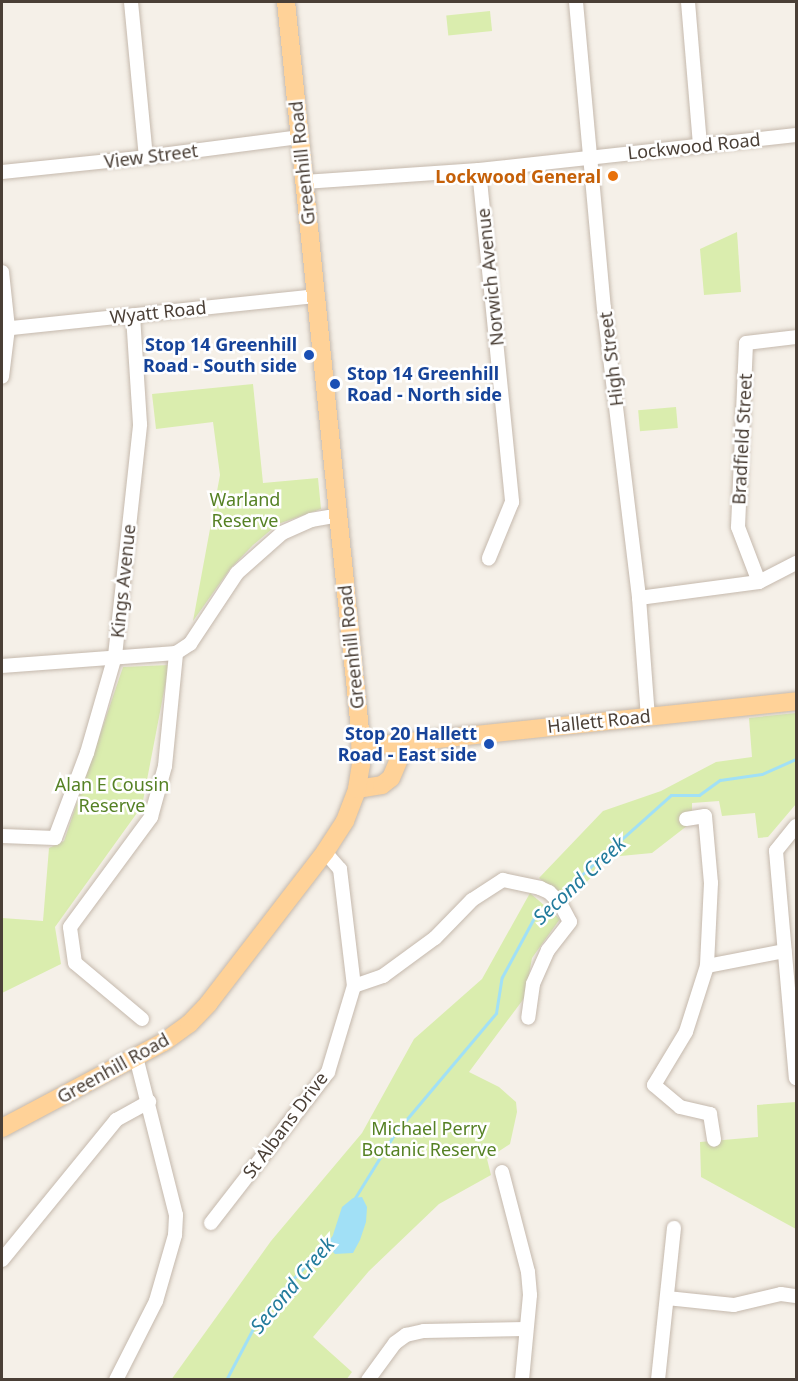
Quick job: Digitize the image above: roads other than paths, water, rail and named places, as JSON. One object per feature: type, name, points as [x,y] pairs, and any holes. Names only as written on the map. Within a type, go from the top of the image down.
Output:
[{"type":"main road","name":"Greenhill Road","points":[[2,1128],[164,1042],[189,1024],[202,1011],[325,852],[345,821],[357,789],[361,747],[286,2]]},
{"type":"main road","name":"Hallett Road","points":[[361,747],[796,701]]},
{"type":"main road","points":[[357,789],[382,785],[391,778],[401,755],[402,742]]},
{"type":"street","points":[[131,2],[146,158]]},
{"type":"street","name":"High Street","points":[[576,2],[590,158],[639,598],[648,717]]},
{"type":"street","points":[[688,2],[700,145]]},
{"type":"street","name":"Lockwood Road","points":[[304,182],[479,170],[796,135]]},
{"type":"street","name":"View Street","points":[[2,172],[146,158],[299,137]]},
{"type":"street","name":"Norwich Avenue","points":[[479,170],[512,502],[489,558]]},
{"type":"street","points":[[2,272],[5,328],[2,377]]},
{"type":"street","name":"Wyatt Road","points":[[5,328],[315,296]]},
{"type":"street","name":"Kings Avenue","points":[[2,836],[55,838],[87,753],[115,656],[140,424],[133,315]]},
{"type":"street","name":"Bradfield Street","points":[[759,582],[738,527],[746,343],[796,337]]},
{"type":"street","points":[[2,666],[176,653],[190,644],[237,573],[282,533],[311,520],[338,515]]},
{"type":"street","points":[[639,598],[759,582],[796,563]]},
{"type":"street","points":[[142,1019],[75,963],[70,927],[151,817],[165,766],[176,653]]},
{"type":"street","points":[[686,819],[705,816],[711,883],[707,966],[686,1032],[654,1085],[680,1107],[710,1114],[714,1140]]},
{"type":"street","points":[[796,826],[776,851],[785,951],[793,1008],[796,1078]]},
{"type":"street","points":[[325,852],[340,869],[354,986],[384,976],[435,938],[472,900],[503,880],[540,888],[556,898],[570,922],[548,950],[533,984],[528,1018]]},
{"type":"street","points":[[707,966],[785,951]]},
{"type":"street","name":"St Albans Drive","points":[[212,1223],[328,1072],[354,986]]},
{"type":"street","points":[[116,1380],[156,1301],[176,1235],[176,1215],[136,1057]]},
{"type":"street","points":[[2,1260],[116,1119],[149,1102]]},
{"type":"street","points":[[502,1172],[528,1272],[530,1295],[522,1380]]},
{"type":"street","points":[[658,1380],[674,1228]]},
{"type":"street","points":[[667,1298],[734,1305],[781,1294],[796,1296]]},
{"type":"street","points":[[368,1380],[395,1343],[406,1335],[424,1332],[525,1329]]},
{"type":"water","points":[[362,1197],[367,1207],[366,1222],[360,1240],[353,1253],[335,1254],[331,1250],[332,1238],[342,1207],[353,1198]]},
{"type":"waterway","name":"Second Creek","points":[[559,895],[671,795],[699,795],[720,780],[762,774],[796,759]]},
{"type":"waterway","name":"Second Creek","points":[[353,1201],[395,1133],[496,1013],[502,977],[535,916],[552,901]]},
{"type":"waterway","name":"Second Creek","points":[[226,1380],[257,1321],[334,1236]]},
{"type":"place","name":"Lockwood General","points":[[613,176]]},
{"type":"place","name":"Stop 14 Greenhill Road - South side","points":[[309,355]]},
{"type":"place","name":"Stop 14 Greenhill Road - North side","points":[[335,384]]},
{"type":"place","name":"Stop 20 Hallett Road - East side","points":[[489,744]]},
{"type":"park label","name":"Warland Reserve","points":[[245,510]]},
{"type":"park label","name":"Alan E Cousin Reserve","points":[[112,795]]},
{"type":"park label","name":"Michael Perry Botanic Reserve","points":[[429,1139]]}]
